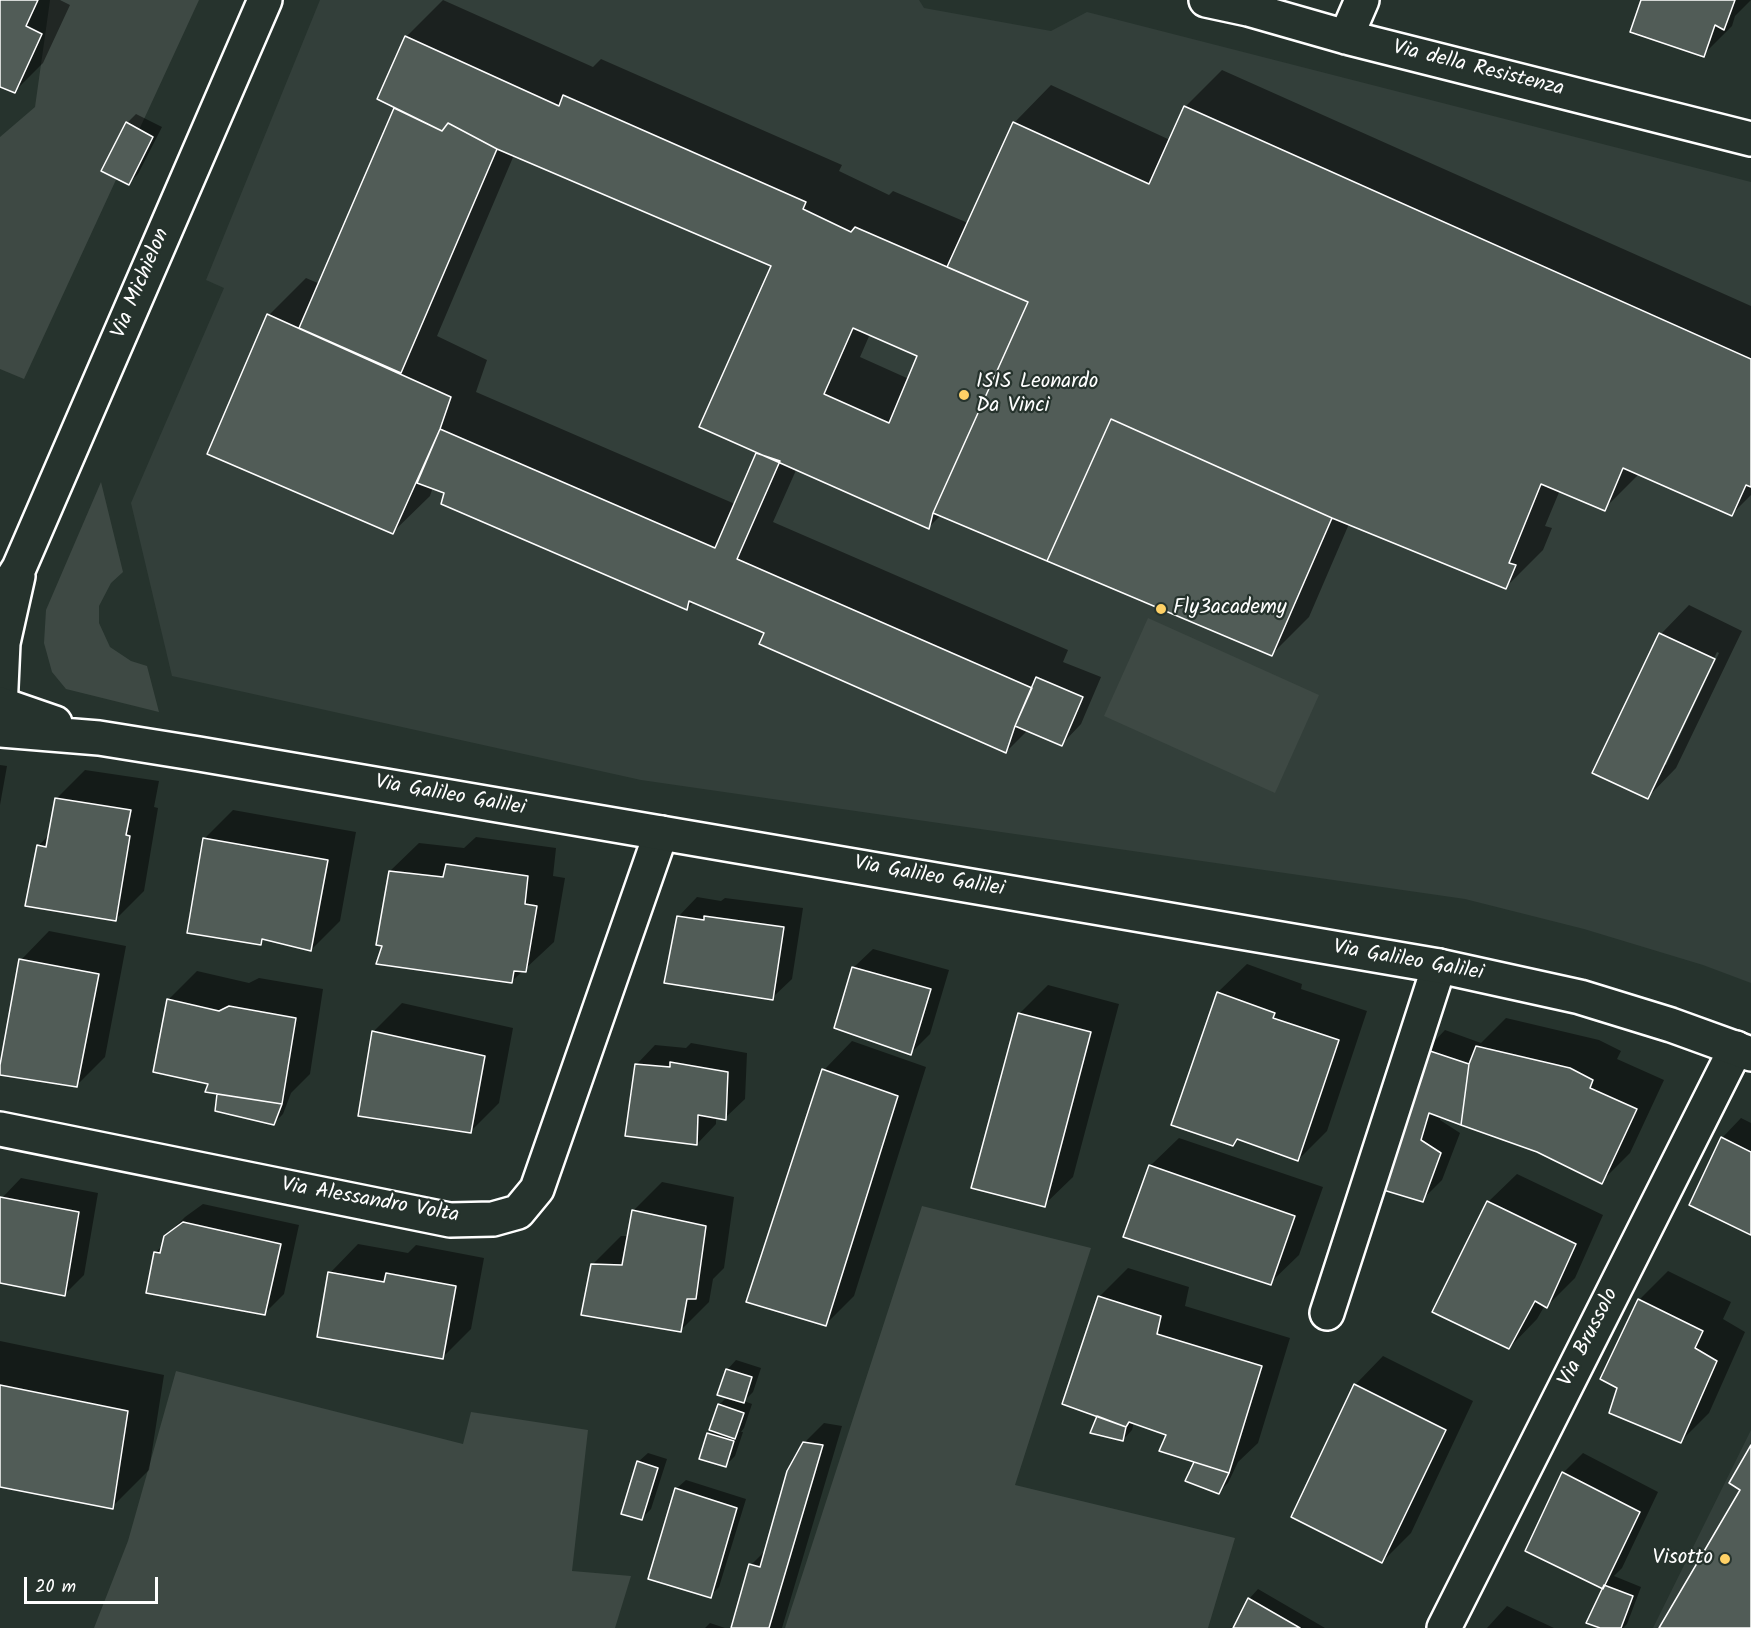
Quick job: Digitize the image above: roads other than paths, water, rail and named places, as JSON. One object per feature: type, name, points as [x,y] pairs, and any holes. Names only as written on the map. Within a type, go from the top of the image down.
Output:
[{"type":"street","name":"Via Michielon","points":[[0,598],[20,568],[265,0]]},
{"type":"street","name":"Via della Resistenza","points":[[1206,0],[1751,139]]},
{"type":"street","points":[[1346,37],[1362,0]]},
{"type":"street","name":"Via Michielon","points":[[0,712],[3,643],[20,568]]},
{"type":"street","name":"Via Galileo Galilei","points":[[0,712],[99,738],[1439,966],[1580,997],[1671,1025],[1743,1051]]},
{"type":"street","name":"Via Alessandro Volta","points":[[0,1129],[450,1220],[493,1219],[518,1212],[537,1189],[661,833]]},
{"type":"street","points":[[1327,1313],[1439,966]]},
{"type":"street","name":"Via Brussolo","points":[[1444,1628],[1743,1051]]},
{"type":"place","name":"ISIS Leonardo Da Vinci","points":[[964,395]]},
{"type":"place","name":"Fly3academy","points":[[1161,609]]},
{"type":"place","name":"Visotto","points":[[1725,1559]]}]
